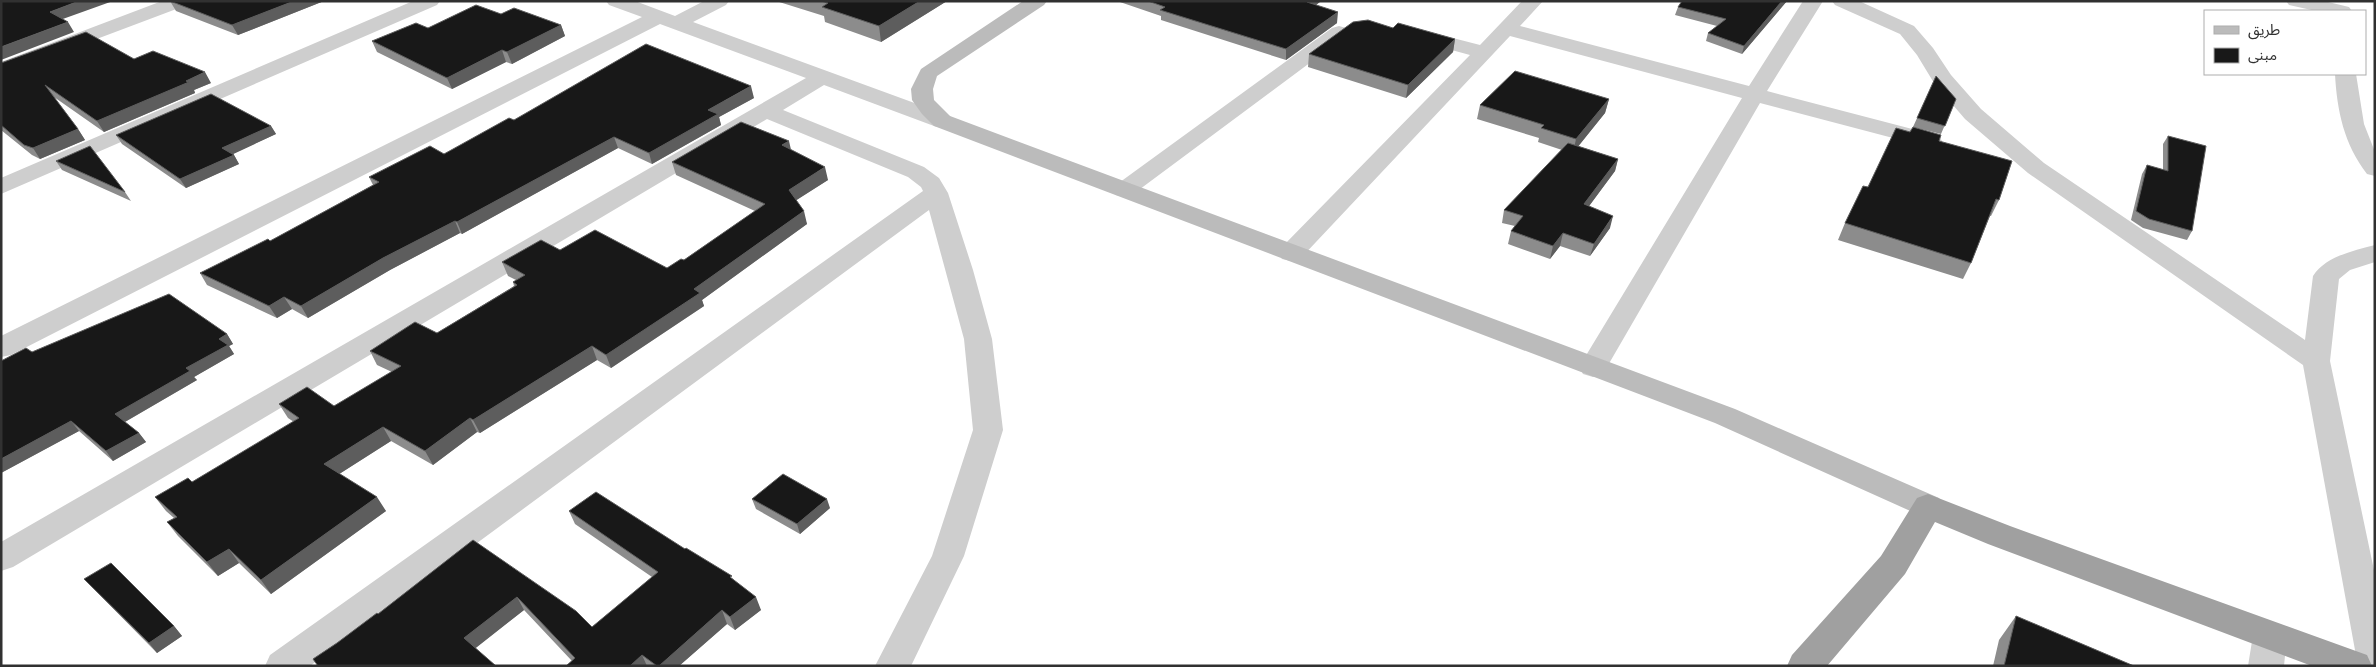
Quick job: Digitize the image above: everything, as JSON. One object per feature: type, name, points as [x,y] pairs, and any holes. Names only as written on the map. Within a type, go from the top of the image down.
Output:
[{"type":"highway","points":[[1806,666],[1893,565],[1928,506],[2268,650],[2354,666]]},
{"type":"main road","points":[[1037,1],[928,73],[921,88],[924,104],[942,121],[1725,416],[1928,506]]},
{"type":"street","points":[[1,69],[180,1]]},
{"type":"street","points":[[7,178],[430,1]]},
{"type":"street","points":[[616,1],[942,121]]},
{"type":"street","points":[[1,348],[667,21],[720,1]]},
{"type":"street","points":[[1292,253],[1533,1]]},
{"type":"street","points":[[1593,367],[1754,95],[1813,1]]},
{"type":"street","points":[[1842,1],[1907,30],[1926,52],[1942,78],[1972,114],[2036,168],[2316,361]]},
{"type":"street","points":[[2296,1],[2337,10]]},
{"type":"street","points":[[1124,190],[1344,29],[1356,24]]},
{"type":"street","points":[[1506,29],[1952,146]]},
{"type":"street","points":[[1403,31],[1484,52]]},
{"type":"street","points":[[2345,75],[2352,129],[2369,163],[2375,169]]},
{"type":"street","points":[[1,558],[821,78]]},
{"type":"street","points":[[764,110],[916,172],[931,184],[936,193],[960,270],[978,338],[988,430],[948,556],[893,666]]},
{"type":"street","points":[[1989,156],[2036,168]]},
{"type":"street","points":[[283,666],[936,193]]},
{"type":"street","points":[[2375,253],[2341,264],[2326,276],[2316,361],[2375,661]]},
{"type":"building","points":[[1,1],[79,1],[50,12],[68,22],[1,47]]},
{"type":"building","points":[[170,1],[294,1],[232,25]]},
{"type":"building","points":[[821,1],[920,1],[879,26],[822,7],[828,3]]},
{"type":"building","points":[[1148,1],[1309,1],[1307,2],[1338,12],[1286,49],[1160,10],[1165,7]]},
{"type":"building","points":[[1682,1],[1782,1],[1744,46],[1708,33],[1726,19],[1678,7]]},
{"type":"building","points":[[476,5],[501,14],[514,8],[561,25],[507,52],[502,50],[447,78],[372,41],[416,23],[428,28]]},
{"type":"building","points":[[1368,20],[1393,28],[1398,23],[1455,39],[1408,85],[1309,54],[1353,22]]},
{"type":"building","points":[[86,32],[134,59],[153,51],[205,72],[186,81],[189,82],[97,121],[45,85],[78,129],[33,148],[24,145],[1,125],[1,63]]},
{"type":"building","points":[[646,44],[751,86],[708,110],[718,114],[649,153],[614,137],[457,222],[455,221],[383,258],[301,306],[284,297],[269,306],[200,273],[268,239],[270,241],[379,182],[369,177],[430,146],[444,154],[509,118],[514,120]]},
{"type":"building","points":[[1515,71],[1609,99],[1576,139],[1541,128],[1544,125],[1480,105]]},
{"type":"building","points":[[1936,76],[1956,99],[1945,126],[1917,118]]},
{"type":"building","points":[[211,94],[271,126],[222,148],[234,155],[180,179],[116,135]]},
{"type":"building","points":[[741,122],[789,141],[782,145],[825,167],[789,190],[804,211],[694,289],[700,293],[606,355],[592,346],[473,420],[470,418],[425,451],[383,427],[324,464],[377,497],[261,580],[229,549],[207,562],[167,522],[177,517],[155,497],[188,478],[192,482],[299,418],[279,404],[307,387],[334,406],[401,366],[370,351],[415,322],[437,333],[517,285],[513,282],[525,275],[502,262],[541,240],[560,250],[595,230],[667,268],[681,259],[684,260],[765,204],[672,162]]},
{"type":"building","points":[[1913,127],[1941,135],[1939,141],[2012,161],[1999,200],[1996,199],[1971,263],[1845,223],[1863,186],[1868,187],[1896,128],[1910,132]]},
{"type":"building","points":[[2168,136],[2206,146],[2192,231],[2149,219],[2136,211],[2147,165],[2168,171]]},
{"type":"building","points":[[1568,143],[1618,159],[1584,204],[1613,216],[1594,244],[1563,233],[1553,246],[1511,231],[1523,216],[1504,210]]},
{"type":"building","points":[[90,146],[125,192],[56,161]]},
{"type":"building","points":[[169,294],[227,334],[219,339],[228,345],[186,368],[190,371],[115,414],[139,433],[106,451],[71,421],[1,459],[1,361],[26,348],[32,352]]},
{"type":"building","points":[[783,474],[827,499],[797,524],[752,499]]},
{"type":"building","points":[[596,492],[685,549],[732,576],[730,577],[756,597],[730,617],[722,610],[659,666],[642,655],[630,666],[566,666],[575,658],[517,597],[464,638],[496,666],[318,666],[313,659],[378,614],[473,540],[576,611],[592,627],[658,572],[569,511]]},
{"type":"building","points":[[111,563],[174,626],[149,643],[84,579]]},
{"type":"building","points":[[2016,616],[2134,666],[2004,666]]}]
